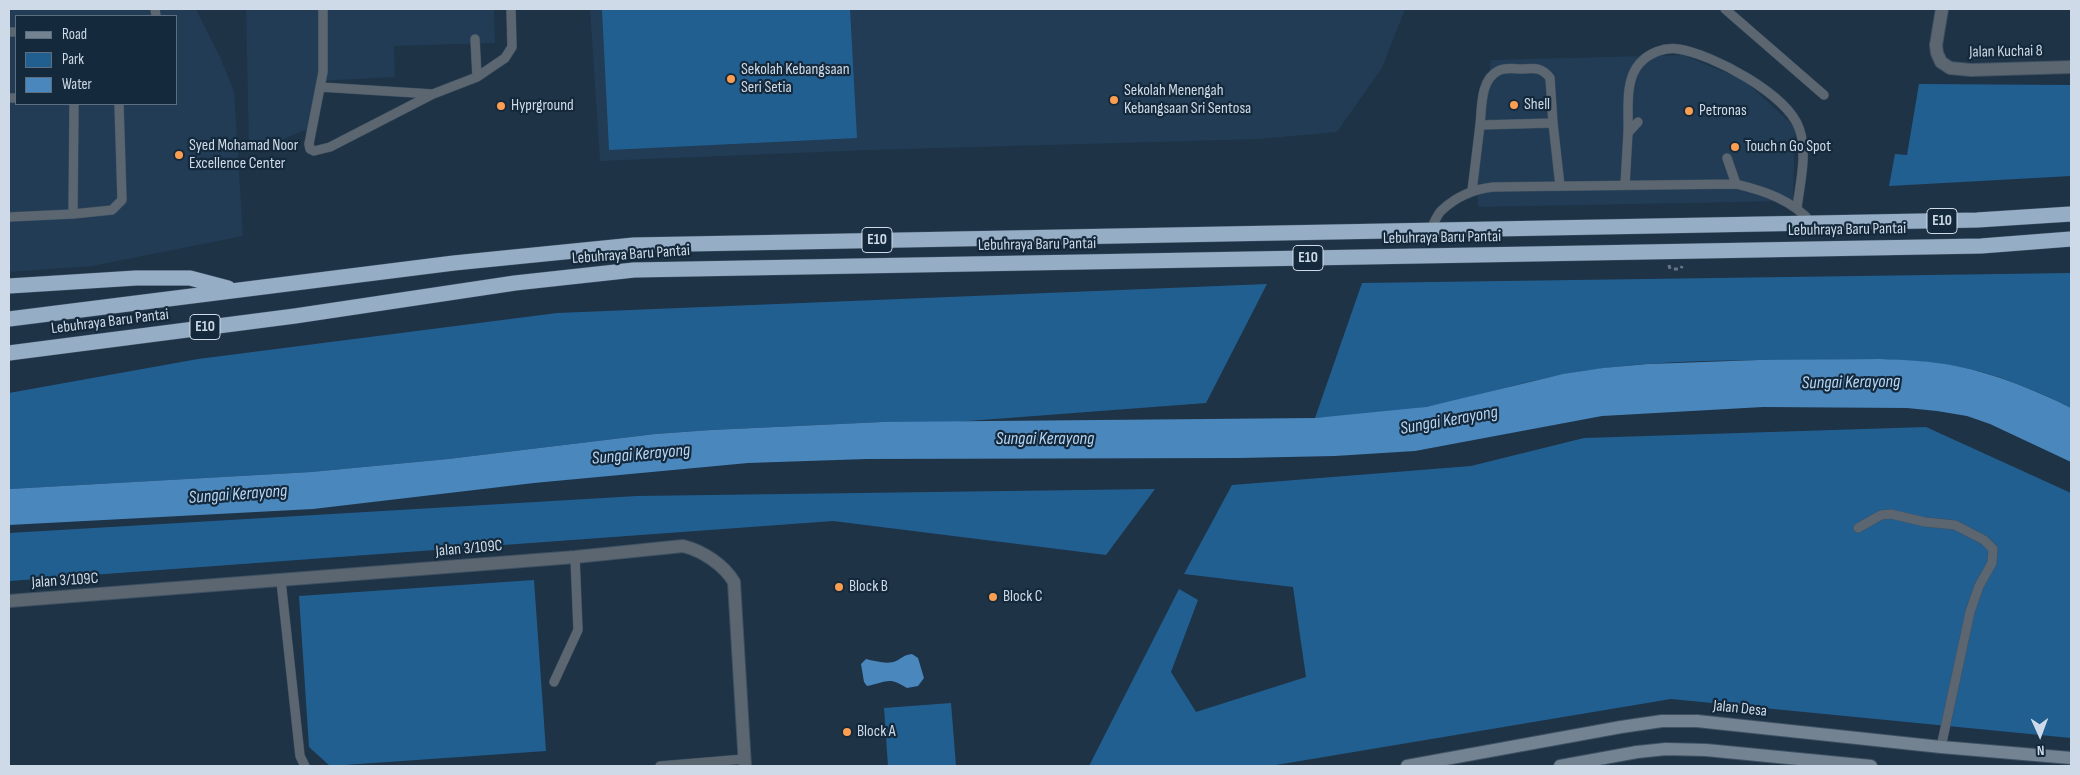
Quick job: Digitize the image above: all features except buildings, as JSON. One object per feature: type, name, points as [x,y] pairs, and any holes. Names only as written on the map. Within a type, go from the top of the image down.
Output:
[{"type":"highway","name":"Lebuhraya Baru Pantai","points":[[9,319],[454,263],[634,244],[1812,224],[1977,220],[2071,214]]},
{"type":"highway","name":"Lebuhraya Baru Pantai","points":[[9,353],[295,316],[515,283],[634,270],[1972,246],[2071,239]]},
{"type":"highway","points":[[9,286],[136,278],[190,278],[236,290]]},
{"type":"main road","name":"Jalan Desa","points":[[1407,766],[1621,727],[1662,721],[1698,720],[1941,747],[2071,758]]},
{"type":"main road","points":[[1560,766],[1602,762],[1637,752],[1666,749],[1706,750],[1871,766]]},
{"type":"street","name":"Jalan Kuchai 8","points":[[1942,9],[1937,36],[1937,53],[1941,62],[1950,68],[1971,70],[2071,67]]},
{"type":"street","name":"Jalan 3/109C","points":[[9,601],[281,581],[575,557],[683,546],[694,549],[727,570],[734,582],[744,763]]},
{"type":"lane","points":[[324,9],[324,56],[309,144],[310,149],[314,151],[330,146],[433,94],[477,77],[505,58],[511,51],[512,43],[511,9]]},
{"type":"lane","points":[[1725,9],[1824,95]]},
{"type":"lane","points":[[475,39],[477,77]]},
{"type":"lane","points":[[1626,185],[1630,81],[1640,63],[1656,51],[1677,49],[1728,67],[1747,77],[1779,101],[1799,128],[1802,151],[1797,208]]},
{"type":"lane","points":[[1472,192],[1485,86],[1493,75],[1501,70],[1541,69],[1550,78],[1560,186]]},
{"type":"lane","points":[[320,86],[433,94]]},
{"type":"lane","points":[[73,214],[74,105]]},
{"type":"lane","points":[[9,217],[112,210],[122,200],[119,105]]},
{"type":"lane","points":[[1628,133],[1638,122]]},
{"type":"lane","points":[[1480,125],[1553,123]]},
{"type":"lane","points":[[1727,158],[1736,184]]},
{"type":"lane","points":[[1430,230],[1441,211],[1472,192],[1493,187],[1736,184],[1764,191],[1797,208],[1812,224]]},
{"type":"lane","points":[[1858,528],[1881,515],[1891,514],[1926,522],[1955,525],[1984,540],[1992,549],[1992,563],[1979,586],[1970,612],[1941,747]]},
{"type":"lane","points":[[554,682],[578,630],[575,557]]},
{"type":"lane","points":[[281,581],[300,756],[304,766]]},
{"type":"lane","points":[[660,766],[744,763]]},
{"type":"shaded area","points":[[9,9],[196,9],[219,55],[234,91],[243,236],[92,266],[9,272]]},
{"type":"shaded area","points":[[246,9],[494,9],[495,43],[394,46],[395,77],[318,81],[308,129],[249,153]]},
{"type":"shaded area","name":"Sekolah Menengah Kebangsaan Sri Sentosa","points":[[590,9],[1405,9],[1382,68],[1337,132],[1260,139],[870,150],[600,161]]},
{"type":"shaded area","points":[[1683,55],[1744,80],[1795,127],[1793,201],[1478,207],[1477,185],[1491,60]]},
{"type":"green space","name":"Sekolah Kebangsaan Seri Setia","points":[[850,9],[857,138],[609,150],[602,10]]},
{"type":"green space","points":[[1919,84],[2071,85],[2071,176],[1889,186],[1895,154],[1907,155]]},
{"type":"green space","points":[[2071,273],[2071,408],[2000,378],[1970,369],[1936,363],[1880,360],[1745,360],[1655,363],[1595,369],[1548,377],[1444,404],[1371,414],[1315,418],[1362,283]]},
{"type":"green space","points":[[1267,284],[1206,403],[955,422],[882,422],[655,434],[448,459],[311,472],[9,489],[9,393],[198,359],[557,313]]},
{"type":"green space","points":[[1926,427],[2071,493],[2071,738],[1671,699],[1270,766],[1089,766],[1179,589],[1198,600],[1171,672],[1196,712],[1306,677],[1293,587],[1184,574],[1232,485],[1471,466],[1584,438]]},
{"type":"green space","points":[[1155,489],[1106,555],[833,521],[9,581],[9,533],[637,496]]},
{"type":"green space","points":[[534,580],[546,751],[330,766],[309,747],[299,596]]},
{"type":"green space","points":[[951,703],[956,766],[888,766],[884,708]]},
{"type":"water","name":"Sungai Kerayong","points":[[1880,359],[1937,363],[1971,369],[2015,383],[2071,408],[2071,462],[1990,424],[1967,416],[1907,408],[1763,407],[1602,416],[1415,451],[1335,456],[1239,458],[867,459],[748,463],[534,483],[313,509],[9,525],[9,489],[311,472],[448,459],[655,434],[711,430],[882,422],[1315,418],[1426,407],[1563,374],[1603,368],[1648,364],[1759,360]]},
{"type":"water","points":[[912,654],[918,658],[924,678],[918,686],[907,688],[896,682],[887,681],[867,686],[864,682],[861,664],[866,659],[889,663]]},
{"type":"place","name":"Sekolah Kebangsaan Seri Setia","points":[[731,79]]},
{"type":"place","name":"Sekolah Menengah Kebangsaan Sri Sentosa","points":[[1114,100]]},
{"type":"place","name":"Shell","points":[[1514,105]]},
{"type":"place","name":"Hyprground","points":[[501,106]]},
{"type":"place","name":"Petronas","points":[[1689,111]]},
{"type":"place","name":"Touch n Go Spot","points":[[1735,147]]},
{"type":"place","name":"Syed Mohamad Noor Excellence Center","points":[[179,155]]},
{"type":"place","name":"Block B","points":[[839,587]]},
{"type":"place","name":"Block C","points":[[993,597]]},
{"type":"place","name":"Block A","points":[[847,732]]}]
